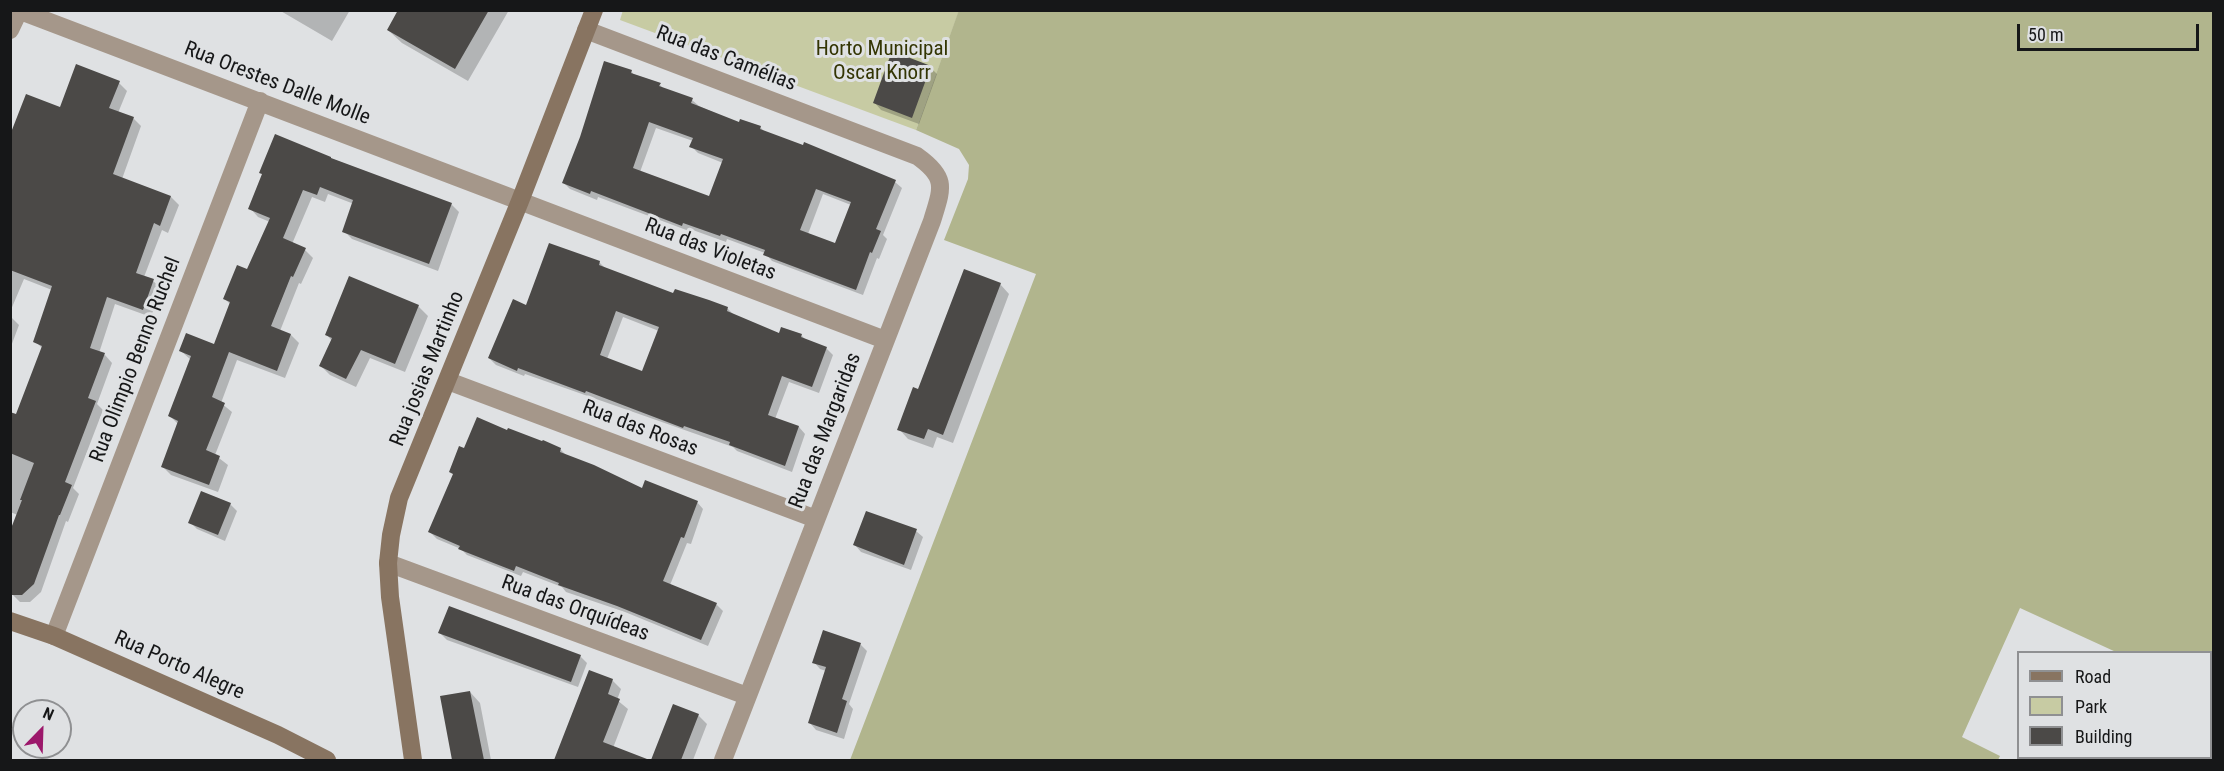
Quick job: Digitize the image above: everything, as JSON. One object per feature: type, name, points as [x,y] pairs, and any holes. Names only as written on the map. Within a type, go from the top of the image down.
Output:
[{"type":"street","name":"Rua josias Martinho","points":[[413,760],[390,597],[388,563],[399,498],[520,201],[594,10]]},
{"type":"street","points":[[10,30],[18,11]]},
{"type":"street","name":"Rua Orestes Dalle Molle","points":[[18,11],[520,201]]},
{"type":"street","name":"Rua das Camélias","points":[[586,30],[917,156],[932,166],[940,182]]},
{"type":"street","name":"Rua Olimpio Benno Ruchel","points":[[54,636],[260,101]]},
{"type":"street","name":"Rua das Margaridas","points":[[723,760],[932,221],[939,196],[940,182]]},
{"type":"street","name":"Rua das Violetas","points":[[520,201],[885,340]]},
{"type":"street","name":"Rua das Rosas","points":[[448,381],[816,519]]},
{"type":"street","name":"Rua das Orquídeas","points":[[388,563],[747,696]]},
{"type":"street","name":"Rua Porto Alegre","points":[[10,621],[54,636],[279,735],[327,760]]},
{"type":"green space","name":"Horto Municipal Oscar Knorr","points":[[623,10],[959,11],[916,130],[620,20]]},
{"type":"green space","points":[[959,10],[2213,11],[2213,698],[2212,651],[2114,651],[2020,608],[1962,737],[2000,756],[1998,760],[850,760],[1036,274],[944,240],[968,179],[969,165],[959,149],[916,130]]},
{"type":"building","points":[[398,10],[489,10],[455,69],[387,30]]},
{"type":"building","points":[[892,51],[931,66],[912,118],[873,103]]},
{"type":"building","points":[[604,61],[632,70],[631,73],[661,83],[659,86],[693,98],[691,103],[739,122],[740,119],[761,126],[760,129],[803,145],[804,142],[896,180],[876,229],[881,231],[872,253],[870,252],[856,290],[763,255],[765,250],[683,223],[682,226],[591,191],[590,194],[562,183],[580,137]],"holes":[[[649,122],[693,138],[689,147],[723,159],[709,196],[633,168]],[[816,189],[851,202],[835,243],[800,230]]]},
{"type":"building","points":[[76,64],[120,81],[109,108],[134,117],[113,174],[171,196],[160,226],[154,223],[136,273],[154,279],[143,310],[107,297],[90,348],[105,353],[88,398],[96,401],[65,482],[72,485],[34,584],[22,595],[10,595],[10,531],[34,463],[10,453],[10,412],[16,414],[42,346],[33,342],[52,286],[10,270],[10,135],[26,94],[60,107]]},
{"type":"building","points":[[275,134],[331,158],[452,203],[429,264],[342,232],[353,200],[320,187],[317,195],[303,190],[283,238],[306,248],[293,277],[291,276],[271,326],[291,334],[277,371],[229,352],[212,397],[225,403],[206,450],[220,456],[209,485],[161,467],[178,421],[168,416],[191,356],[179,351],[186,333],[214,344],[230,302],[223,299],[237,265],[247,269],[270,218],[248,209],[262,174],[259,173]]},
{"type":"building","points":[[549,243],[600,261],[599,265],[673,293],[675,289],[728,307],[727,311],[779,333],[781,327],[802,334],[801,337],[827,347],[812,387],[782,376],[768,415],[799,426],[785,466],[729,445],[730,442],[684,426],[683,428],[518,368],[517,371],[488,358],[513,299],[526,305]],"holes":[[[616,311],[659,327],[642,371],[600,355]]]},
{"type":"building","points":[[964,269],[1001,283],[943,435],[928,429],[924,439],[897,430],[913,387],[918,389]]},
{"type":"building","points":[[349,276],[419,305],[395,364],[361,350],[346,379],[319,366],[332,338],[325,335]]},
{"type":"building","points":[[477,417],[507,430],[508,428],[543,440],[561,448],[560,452],[642,488],[645,480],[698,501],[684,538],[681,537],[663,581],[717,603],[701,640],[558,585],[559,583],[516,566],[514,571],[458,549],[460,546],[428,532],[453,474],[449,472],[459,446],[464,448]]},
{"type":"building","points":[[201,491],[231,503],[218,535],[188,523]]},
{"type":"building","points":[[866,511],[917,529],[904,565],[853,545]]},
{"type":"building","points":[[449,606],[581,655],[571,682],[438,633]]},
{"type":"building","points":[[823,630],[861,643],[842,699],[847,701],[837,733],[808,723],[826,667],[812,663]]},
{"type":"building","points":[[589,670],[613,679],[608,694],[620,699],[603,742],[646,760],[554,760]]},
{"type":"building","points":[[470,691],[484,760],[452,760],[440,696]]},
{"type":"building","points":[[673,704],[699,714],[681,760],[651,760]]}]
